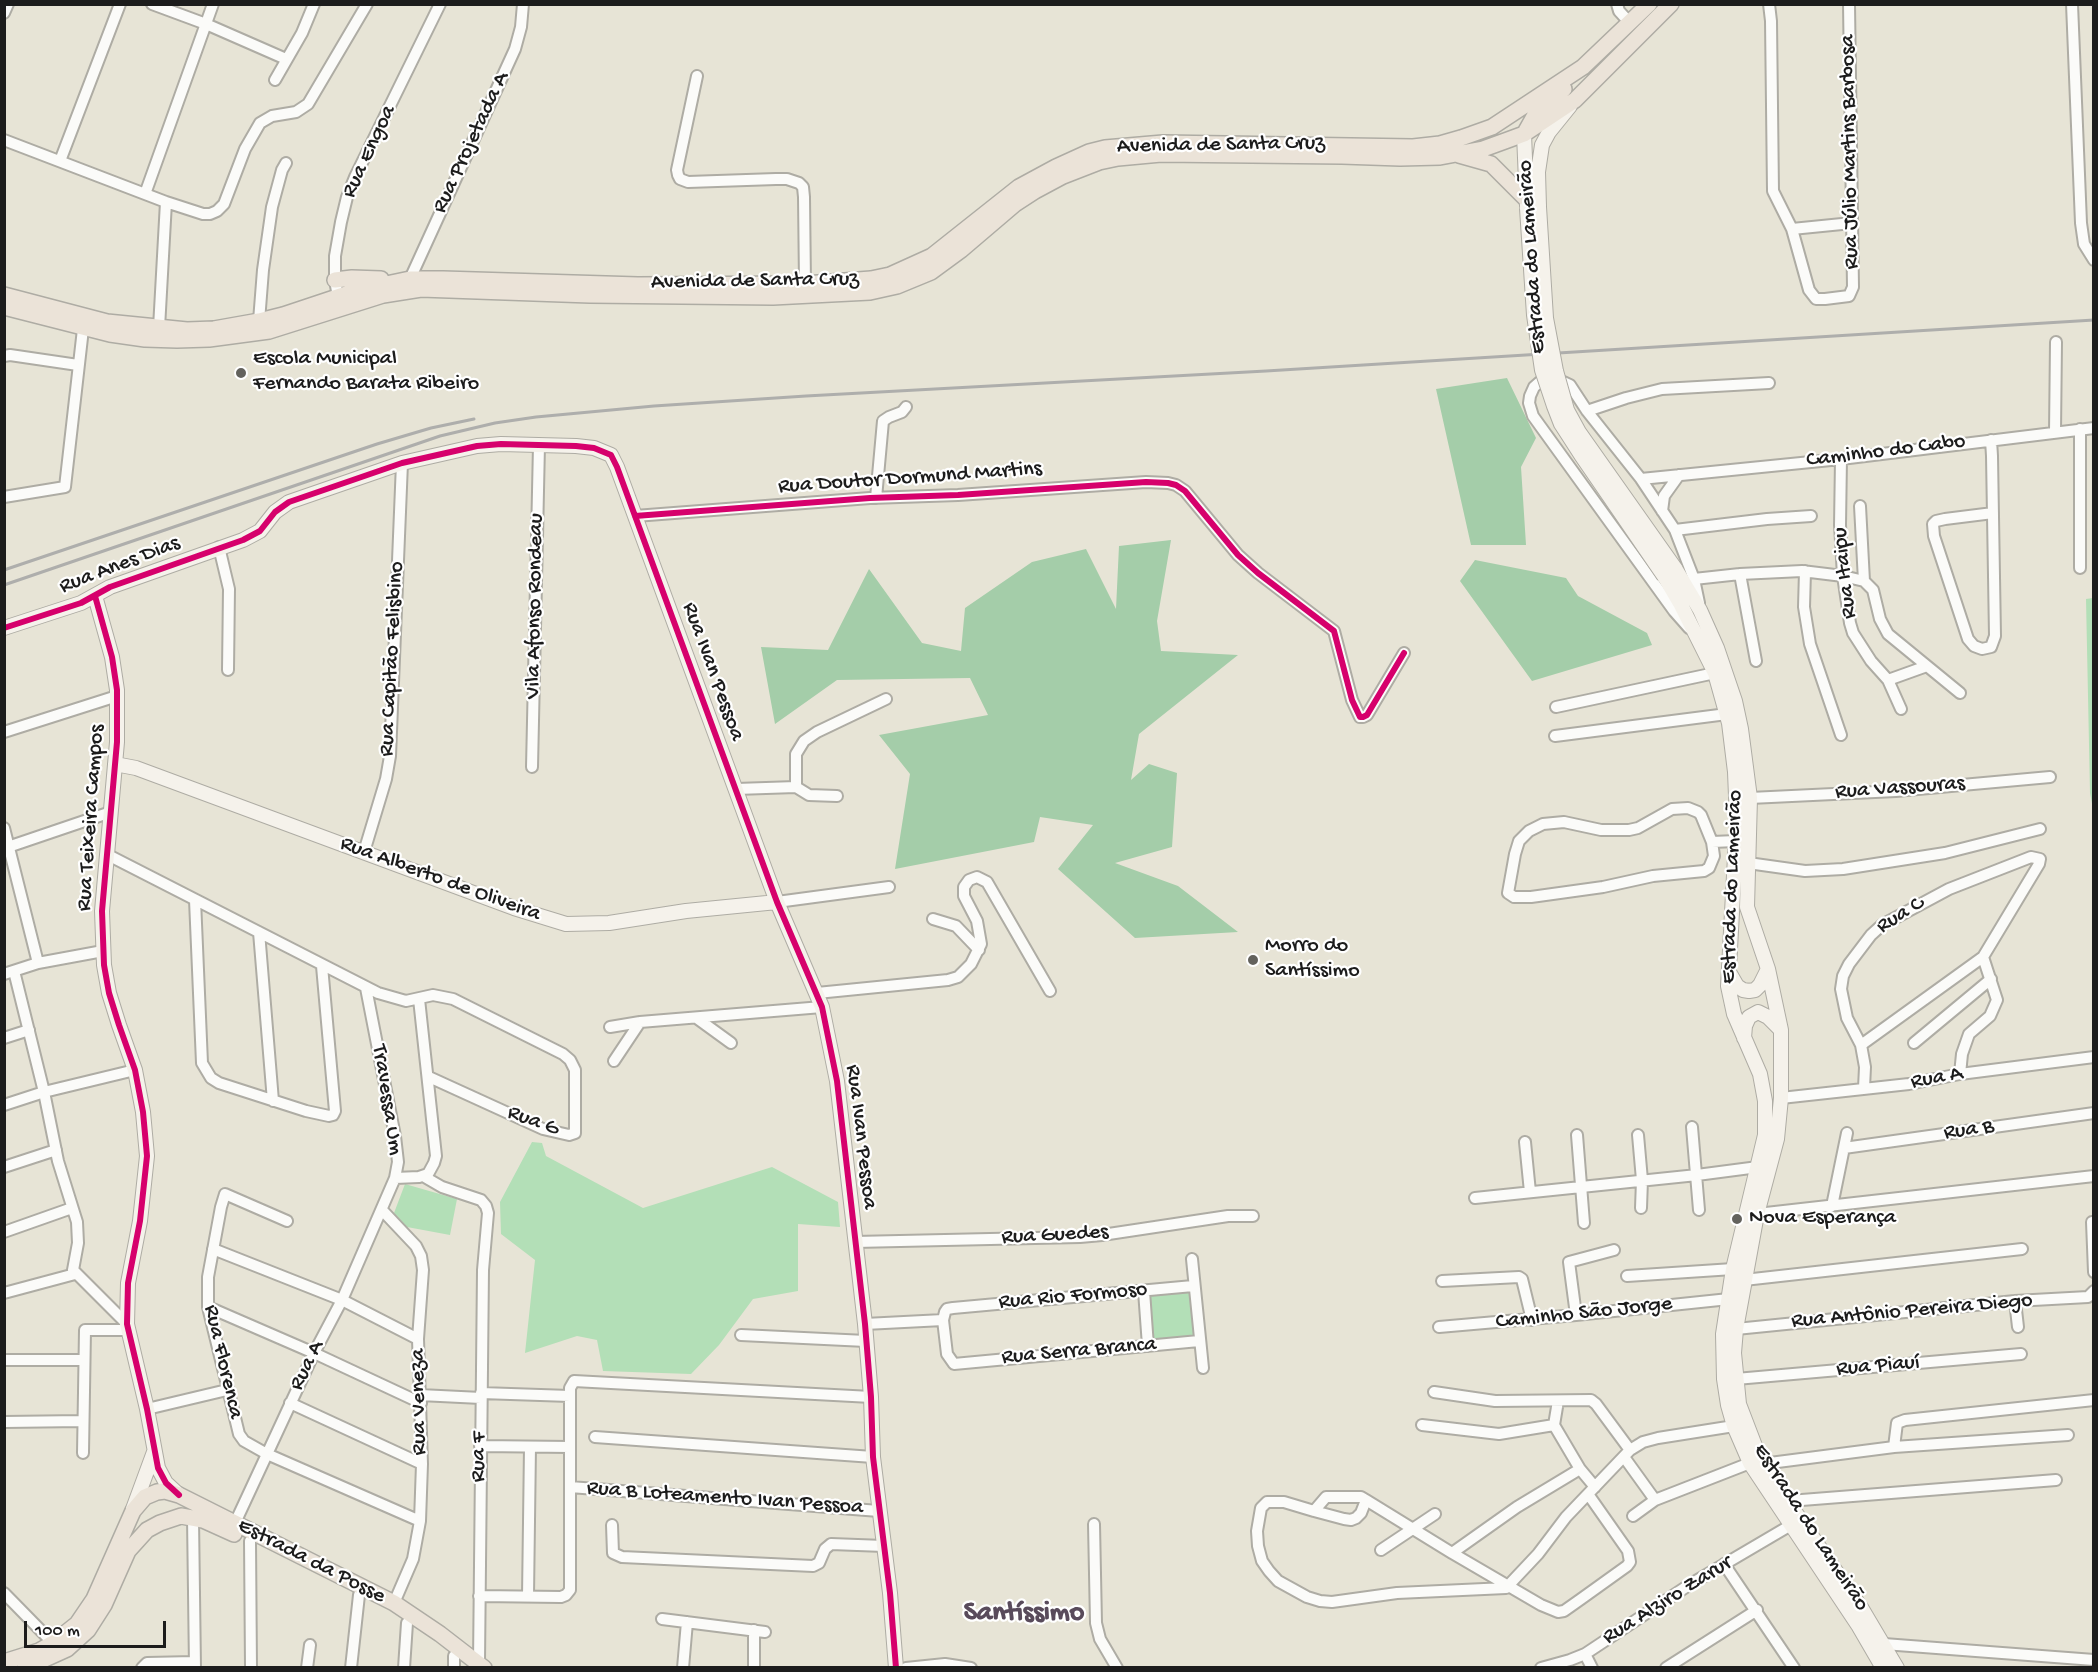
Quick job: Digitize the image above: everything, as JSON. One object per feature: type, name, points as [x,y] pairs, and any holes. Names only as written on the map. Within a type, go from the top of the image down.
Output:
[{"type":"main road","name":"Avenida de Santa Cruz","points":[[4,307],[83,329],[145,339],[209,339],[269,331],[342,301],[404,280],[638,285],[805,284],[871,279],[914,266],[949,244],[1019,187],[1056,166],[1089,152],[1120,146],[1163,143],[1413,147],[1440,144],[1492,126],[1583,67],[1649,4]]},
{"type":"main road","points":[[1575,99],[1671,4]]},
{"type":"main road","points":[[1524,134],[1535,115],[1567,86],[1583,67]]},
{"type":"main road","name":"Avenida de Santa Cruz","points":[[4,295],[84,317],[159,328],[214,329],[259,321],[342,301],[421,289],[590,295],[773,297],[870,292],[897,286],[932,272],[1035,191],[1063,176],[1099,162],[1161,154],[1400,158],[1456,154],[1483,149],[1524,134],[1575,99]]},
{"type":"main road","points":[[1456,154],[1491,164],[1531,205]]},
{"type":"main road","points":[[335,280],[352,278],[404,280]]},
{"type":"main road","name":"Estrada da Posse","points":[[133,1511],[145,1497],[157,1492],[172,1492],[179,1495],[394,1603],[469,1660]]},
{"type":"main road","points":[[33,1666],[67,1649],[88,1630],[104,1605],[128,1551],[147,1530],[177,1517],[181,1507],[179,1495]]},
{"type":"main road","points":[[133,1511],[138,1524],[147,1530]]},
{"type":"main road","name":"Rua Teixeira Campos","points":[[4,1662],[24,1657],[53,1643],[77,1624],[94,1599],[133,1511]]},
{"type":"main road","name":"Estrada da Posse","points":[[177,1517],[193,1518],[216,1525],[250,1541],[359,1595],[469,1660]]},
{"type":"street","points":[[60,161],[120,4]]},
{"type":"street","points":[[152,4],[206,24],[286,59]]},
{"type":"street","points":[[145,194],[213,4]]},
{"type":"street","points":[[275,80],[302,33],[314,4]]},
{"type":"street","points":[[4,140],[166,202],[202,214],[217,211],[224,204],[245,149],[256,129],[266,119],[296,112],[308,104],[367,4]]},
{"type":"street","name":"Rua Engoa","points":[[342,301],[335,280],[337,245],[347,198],[355,177],[440,4]]},
{"type":"street","name":"Rua Projetada A","points":[[404,280],[515,49],[521,27],[523,4]]},
{"type":"street","points":[[1617,4],[1630,23]]},
{"type":"street","points":[[1769,4],[1773,191],[1792,229],[1852,223]]},
{"type":"street","name":"Rua Júlio Martins Barbosa","points":[[1792,229],[1809,290],[1816,298],[1825,299],[1851,294],[1853,287],[1849,4]]},
{"type":"street","points":[[2072,4],[2081,223],[2084,244],[2094,260]]},
{"type":"street","points":[[697,75],[677,170],[680,179],[688,182],[787,179],[799,183],[803,188],[804,196],[805,284]]},
{"type":"street","name":"Estrada do Lameirão","points":[[1531,205],[1542,146],[1549,132],[1575,99]]},
{"type":"street","name":"Estrada do Lameirão","points":[[1524,134],[1546,318],[1556,371],[1567,410],[1670,572],[1700,609]]},
{"type":"street","points":[[259,321],[263,270],[272,207],[286,163]]},
{"type":"street","points":[[159,328],[166,202]]},
{"type":"street","points":[[4,497],[65,487],[83,329]]},
{"type":"street","points":[[2055,432],[2056,342]]},
{"type":"street","points":[[4,356],[78,365]]},
{"type":"street","name":"Estrada do Lameirão","points":[[1696,634],[1674,611],[1533,416],[1529,403],[1530,396],[1534,387],[1542,380],[1555,378],[1570,386],[1641,479],[1675,530],[1694,579],[1700,609],[1717,648],[1735,701],[1744,746],[1750,798],[1748,907],[1768,969],[1780,1030],[1781,1098],[1777,1139],[1757,1214],[1736,1329],[1734,1353],[1739,1404],[1756,1464],[1789,1501],[1884,1644],[1897,1668]]},
{"type":"street","points":[[1587,411],[1662,389],[1769,383]]},
{"type":"street","points":[[876,498],[883,421],[902,412],[906,407]]},
{"type":"street","name":"Caminho do Cabo","points":[[1641,479],[1841,459],[2094,428]]},
{"type":"street","points":[[2080,429],[2080,568]]},
{"type":"street","points":[[1991,440],[1993,513],[1995,636],[1991,647],[1988,648],[1974,646],[1968,639],[1934,536],[1933,525],[1936,521],[1945,519],[1993,513]]},
{"type":"street","name":"Rua Anes Dias","points":[[4,628],[81,603],[110,587],[243,540],[260,531],[275,512],[289,502],[402,463],[477,446],[501,444],[594,448],[611,455],[617,466]]},
{"type":"street","name":"Vila Afonso Rondeau","points":[[532,767],[539,445]]},
{"type":"street","name":"Rua Itaipu","points":[[1841,459],[1840,525],[1843,576],[1853,633],[1871,661],[1888,680],[1901,709]]},
{"type":"street","name":"Rua Capitão Felisbino","points":[[364,852],[386,779],[390,756],[402,463]]},
{"type":"street","name":"Rua Ivan Pessoa","points":[[617,466],[777,902],[822,1007],[837,1081],[865,1324],[873,1457],[896,1668]]},
{"type":"street","points":[[1662,511],[1664,496],[1679,475]]},
{"type":"street","name":"Rua Doutor Dormund Martins","points":[[635,516],[876,498],[1153,482],[1176,485],[1185,490],[1238,555],[1334,631],[1352,700],[1360,717],[1367,715],[1404,653]]},
{"type":"street","points":[[1860,506],[1864,581]]},
{"type":"street","points":[[1675,530],[1811,516]]},
{"type":"street","points":[[219,548],[230,596],[228,670]]},
{"type":"street","name":"Estrada do Lameirão","points":[[1670,572],[1715,673],[1727,714],[1735,772],[1736,841],[1727,970],[1728,986],[1734,1014],[1760,1074],[1765,1101],[1765,1135],[1733,1269],[1722,1356],[1724,1379],[1734,1426],[1791,1526],[1858,1625],[1883,1668]]},
{"type":"street","points":[[1805,572],[1804,607],[1810,644],[1841,735]]},
{"type":"street","points":[[1694,579],[1740,574],[1805,572],[1864,581],[1873,590],[1880,619],[1888,634],[1960,693]]},
{"type":"street","points":[[1740,574],[1756,661]]},
{"type":"street","name":"Rua Teixeira Campos","points":[[95,596],[112,657],[117,696],[115,764],[102,911],[103,951],[109,993],[135,1070],[147,1156],[140,1221],[128,1283],[128,1327],[147,1409],[154,1452],[161,1475],[179,1495]]},
{"type":"street","points":[[1888,680],[1927,666]]},
{"type":"street","points":[[1556,707],[1715,673]]},
{"type":"street","points":[[4,732],[117,696]]},
{"type":"street","points":[[796,787],[796,754],[804,741],[817,732],[886,699]]},
{"type":"street","points":[[1555,736],[1727,714]]},
{"type":"street","name":"Rua Alberto de Oliveira","points":[[115,764],[136,768],[525,912],[566,924],[609,923],[686,911],[777,902]]},
{"type":"street","name":"Rua Vassouras","points":[[1750,798],[1896,791],[2050,777]]},
{"type":"street","points":[[736,789],[796,787],[809,795],[837,796]]},
{"type":"street","points":[[1688,808],[1701,815],[1712,842],[1713,860],[1709,868],[1704,870],[1653,876],[1531,897],[1514,897],[1508,893],[1515,854],[1520,841],[1530,831],[1550,822],[1564,822],[1601,830],[1629,830],[1638,828],[1671,809],[1688,808]]},
{"type":"street","points":[[7,847],[111,812]]},
{"type":"street","points":[[4,828],[38,963]]},
{"type":"street","points":[[1748,863],[1805,871],[1843,869],[1904,861],[1960,850],[2040,829]]},
{"type":"street","points":[[1712,842],[1736,841]]},
{"type":"street","points":[[108,855],[366,988],[393,999],[406,1001],[418,999],[429,1077],[436,1156],[431,1169],[423,1176],[395,1178]]},
{"type":"street","name":"Rua C","points":[[1861,1045],[1847,1018],[1841,989],[1843,976],[1849,964],[1871,935],[1882,925],[1949,889],[2031,857],[2040,859],[1983,957]]},
{"type":"street","points":[[817,993],[948,980],[965,972],[981,944],[979,929],[964,896],[964,887],[969,880],[977,877],[987,882],[1050,991]]},
{"type":"street","points":[[777,902],[889,887]]},
{"type":"street","points":[[195,900],[202,1063],[211,1078],[219,1083],[329,1116],[335,1111],[322,966]]},
{"type":"street","points":[[933,919],[956,926],[979,950]]},
{"type":"street","points":[[259,932],[273,1101]]},
{"type":"street","points":[[103,951],[38,963],[9,972],[29,1030],[56,1150],[79,1233],[73,1266],[75,1274],[128,1327]]},
{"type":"street","points":[[1864,1088],[1861,1045],[1983,957],[1996,994],[1995,1008],[1990,1016],[1969,1034],[1962,1054],[1960,1074]]},
{"type":"street","points":[[1727,970],[1737,986],[1749,991],[1755,990],[1762,982],[1768,969]]},
{"type":"street","points":[[1914,1043],[1991,979]]},
{"type":"street","name":"Travessa Um","points":[[366,988],[398,1162],[395,1178],[382,1210]]},
{"type":"street","name":"Rua G","points":[[418,999],[440,995],[470,1006],[563,1054],[573,1064],[575,1133],[569,1135],[543,1129],[429,1077]]},
{"type":"street","points":[[610,1027],[640,1022],[822,1007]]},
{"type":"street","points":[[1744,1038],[1745,1026],[1749,1017],[1758,1012],[1768,1017],[1780,1030]]},
{"type":"street","points":[[698,1018],[731,1043]]},
{"type":"street","points":[[614,1061],[640,1022]]},
{"type":"street","points":[[4,1038],[29,1030]]},
{"type":"street","name":"Rua A","points":[[1781,1098],[1909,1084],[1960,1074],[2094,1057]]},
{"type":"street","points":[[4,1105],[44,1092],[135,1070]]},
{"type":"street","name":"Rua B","points":[[1844,1148],[2094,1113]]},
{"type":"street","points":[[1692,1127],[1699,1210]]},
{"type":"street","points":[[1832,1206],[1847,1133]]},
{"type":"street","points":[[1577,1134],[1584,1223]]},
{"type":"street","points":[[1638,1135],[1642,1180],[1641,1208]]},
{"type":"street","points":[[1525,1142],[1530,1192]]},
{"type":"street","points":[[4,1167],[56,1150]]},
{"type":"street","points":[[1475,1198],[1758,1167]]},
{"type":"street","name":"Rua F","points":[[423,1176],[442,1187],[484,1202],[488,1213],[483,1270],[479,1596],[469,1660]]},
{"type":"street","points":[[1757,1214],[2094,1176]]},
{"type":"street","name":"Rua Florenca","points":[[287,1221],[225,1194],[220,1207],[207,1285],[207,1307],[239,1434],[244,1441],[267,1454],[420,1521]]},
{"type":"street","points":[[4,1232],[72,1208]]},
{"type":"street","name":"Rua A","points":[[235,1523],[290,1403],[342,1300],[382,1210]]},
{"type":"street","name":"Rua Veneza","points":[[382,1210],[409,1237],[421,1256],[423,1270],[418,1340],[422,1464],[420,1521],[413,1558],[394,1603]]},
{"type":"street","name":"Rua Guedes","points":[[855,1242],[1080,1237],[1228,1216],[1253,1216]]},
{"type":"street","points":[[2092,1222],[2094,1272]]},
{"type":"street","points":[[213,1248],[342,1300],[418,1340]]},
{"type":"street","points":[[1744,1280],[2022,1249]]},
{"type":"street","points":[[1576,1315],[1569,1262],[1614,1250]]},
{"type":"street","points":[[1191,1259],[1203,1368]]},
{"type":"street","points":[[1627,1276],[1733,1269]]},
{"type":"street","points":[[4,1293],[75,1274]]},
{"type":"street","points":[[1442,1281],[1519,1277],[1522,1279],[1532,1320]]},
{"type":"street","name":"Rua Rio Formoso","points":[[943,1320],[947,1309],[953,1308],[1193,1286]]},
{"type":"street","points":[[1144,1291],[1148,1346]]},
{"type":"street","name":"Rua Antônio Pereira Diego","points":[[1736,1329],[2091,1294]]},
{"type":"street","name":"Caminho São Jorge","points":[[1438,1327],[1532,1320],[1729,1299]]},
{"type":"street","points":[[2015,1301],[2018,1327]]},
{"type":"street","points":[[207,1307],[421,1399],[481,1395],[570,1395]]},
{"type":"street","points":[[865,1324],[943,1320]]},
{"type":"street","name":"Rua Serra Branca","points":[[943,1320],[947,1354],[952,1362],[959,1364],[1199,1341]]},
{"type":"street","points":[[83,1453],[85,1330],[128,1327]]},
{"type":"street","points":[[741,1335],[866,1341]]},
{"type":"street","name":"Rua Piauí","points":[[1736,1379],[2021,1353]]},
{"type":"street","points":[[4,1360],[84,1360]]},
{"type":"street","points":[[479,1596],[561,1597],[570,1590],[570,1388],[574,1381],[871,1397]]},
{"type":"street","points":[[147,1409],[227,1390]]},
{"type":"street","points":[[1434,1392],[1495,1401],[1591,1400],[1596,1404],[1655,1500]]},
{"type":"street","points":[[1894,1447],[1897,1423],[1905,1419],[2094,1400]]},
{"type":"street","points":[[1314,1511],[1326,1497],[1361,1497],[1541,1605],[1558,1612],[1564,1611],[1630,1562],[1628,1551],[1554,1425],[1558,1401]]},
{"type":"street","points":[[290,1403],[422,1464]]},
{"type":"street","points":[[4,1422],[82,1422]]},
{"type":"street","points":[[1422,1425],[1499,1434],[1554,1425]]},
{"type":"street","points":[[1366,1500],[1361,1513],[1351,1520],[1284,1502],[1267,1502],[1262,1508],[1257,1531],[1262,1560],[1269,1571],[1278,1581],[1307,1598],[1332,1602],[1398,1593],[1501,1589],[1509,1586],[1538,1554],[1566,1517],[1627,1453],[1643,1442],[1658,1438],[1734,1426]]},
{"type":"street","points":[[1633,1516],[1655,1500],[1756,1464],[1894,1447],[2068,1435]]},
{"type":"street","points":[[595,1437],[873,1457]]},
{"type":"street","points":[[480,1446],[570,1447]]},
{"type":"street","points":[[528,1596],[530,1447]]},
{"type":"street","name":"Rua Teixeira Campos","points":[[133,1511],[154,1452]]},
{"type":"street","points":[[1452,1553],[1516,1507],[1580,1469]]},
{"type":"street","points":[[1789,1501],[2056,1480]]},
{"type":"street","name":"Rua B Loteamento Ivan Pessoa","points":[[570,1487],[879,1511]]},
{"type":"street","points":[[1381,1550],[1435,1514]]},
{"type":"street","points":[[145,1665],[195,1665],[193,1518]]},
{"type":"street","points":[[1094,1524],[1096,1623],[1100,1639],[1117,1668]]},
{"type":"street","points":[[612,1525],[613,1553],[622,1557],[813,1566],[819,1563],[825,1549],[831,1544],[884,1546]]},
{"type":"street","name":"Rua Alziro Zarur","points":[[1541,1668],[1586,1654],[1670,1597],[1791,1526]]},
{"type":"street","points":[[250,1541],[251,1668]]},
{"type":"street","points":[[1724,1564],[1794,1668]]},
{"type":"street","points":[[4,1593],[53,1643]]},
{"type":"street","points":[[351,1668],[359,1595]]},
{"type":"street","points":[[1666,1668],[1757,1610]]},
{"type":"street","points":[[662,1619],[759,1631],[754,1668]]},
{"type":"street","points":[[683,1668],[687,1622]]},
{"type":"street","points":[[404,1668],[407,1623]]},
{"type":"street","points":[[1884,1644],[2080,1664],[2094,1660]]},
{"type":"street","points":[[308,1668],[310,1646]]},
{"type":"street","points":[[1586,1654],[1592,1668]]},
{"type":"street","points":[[906,1668],[945,1664],[971,1668]]},
{"type":"green space","points":[[1507,378],[1536,438],[1521,467],[1526,545],[1471,545],[1436,389]]},
{"type":"green space","points":[[1171,540],[1157,621],[1161,651],[1238,655],[1139,734],[1131,780],[1149,764],[1177,773],[1172,847],[1115,863],[1178,886],[1238,932],[1135,938],[1058,869],[1093,825],[1040,817],[1034,842],[895,869],[910,774],[879,735],[988,715],[970,678],[837,680],[775,724],[761,647],[828,650],[869,569],[922,643],[961,651],[965,608],[1032,562],[1086,549],[1116,609],[1119,546]]},
{"type":"green space","points":[[1475,560],[1566,578],[1578,596],[1647,633],[1652,645],[1532,681],[1460,581]]},
{"type":"green space","points":[[2094,598],[2093,809],[2090,793],[2086,599]]},
{"type":"green space","points":[[532,1142],[542,1143],[546,1156],[643,1208],[772,1167],[838,1202],[840,1227],[798,1224],[798,1291],[753,1299],[719,1345],[691,1374],[603,1371],[597,1340],[577,1336],[525,1353],[535,1260],[501,1234],[500,1202]]},
{"type":"green space","points":[[405,1184],[457,1199],[450,1235],[407,1227],[394,1213]]},
{"type":"green space","points":[[1193,1286],[1199,1341],[1148,1346],[1144,1291]]},
{"type":"railway","points":[[4,585],[440,436],[495,423],[536,417],[654,406],[806,396],[1266,371],[2094,320]]},
{"type":"railway","points":[[4,570],[377,444],[431,428],[474,419]]},
{"type":"cycle path","points":[[4,628],[81,603],[110,587],[243,540],[260,531],[275,512],[289,502],[402,463],[477,446],[501,444],[576,446],[594,448],[611,455],[777,902],[822,1007],[837,1081],[865,1324],[873,1457],[890,1593],[896,1668]]},
{"type":"cycle path","points":[[635,516],[870,498],[958,495],[1146,482],[1168,483],[1185,491],[1238,555],[1258,573],[1334,631],[1352,700],[1360,717],[1367,715],[1404,653]]},
{"type":"cycle path","points":[[95,596],[112,657],[117,690],[117,742],[102,911],[104,965],[109,993],[135,1070],[143,1112],[147,1156],[140,1221],[128,1283],[127,1324],[158,1468],[166,1483],[179,1495]]},
{"type":"place","name":"Escola Municipal Fernando Barata Ribeiro","points":[[241,373]]},
{"type":"place","name":"Morro do Santíssimo","points":[[1253,960]]},
{"type":"place","name":"Nova Esperança","points":[[1737,1219]]},
{"type":"district","name":"Santíssimo","points":[[1024,1615]]}]
